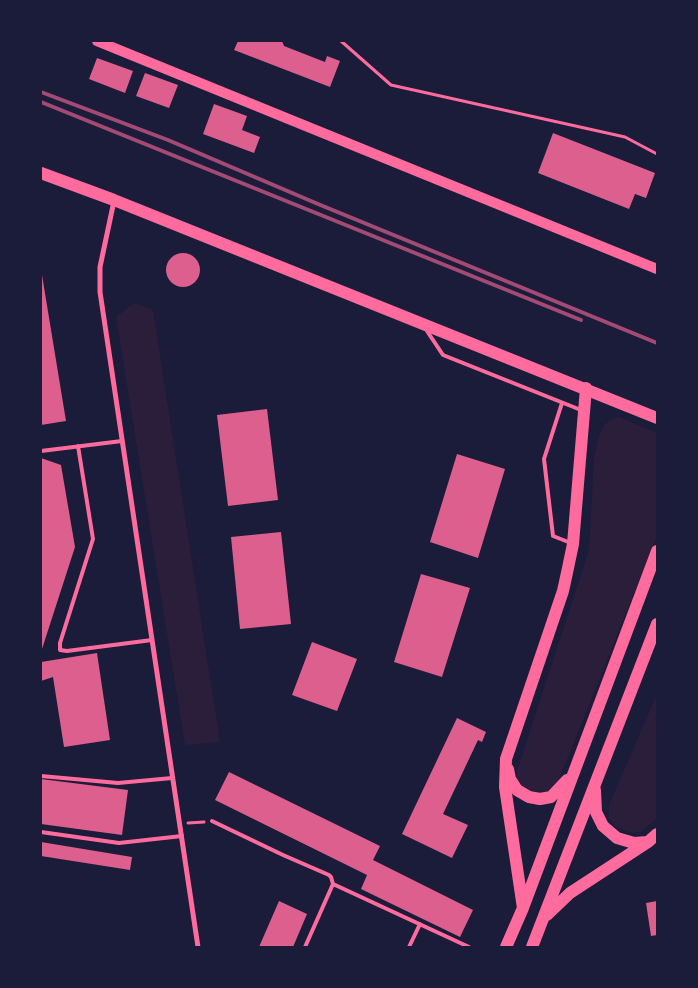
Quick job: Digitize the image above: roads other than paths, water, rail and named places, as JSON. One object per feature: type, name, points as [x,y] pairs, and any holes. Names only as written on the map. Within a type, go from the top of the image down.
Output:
[{"type":"main road","points":[[97,41],[657,269]]},
{"type":"main road","points":[[41,173],[114,200],[421,322],[657,418]]},
{"type":"main road","points":[[523,908],[505,787],[506,759],[563,591],[573,544],[586,388]]},
{"type":"main road","points":[[506,947],[523,908],[657,551]]},
{"type":"main road","points":[[535,945],[595,782],[657,624]]},
{"type":"main road","points":[[506,759],[510,779],[517,790],[529,797],[540,799],[551,797],[573,774]]},
{"type":"main road","points":[[595,782],[596,812],[603,826],[618,838],[634,843],[652,838]]},
{"type":"main road","points":[[544,918],[570,893],[652,838]]},
{"type":"street","points":[[114,200],[100,267],[100,292],[198,947]]},
{"type":"lane","points":[[421,322],[443,355],[584,412]]},
{"type":"lane","points":[[562,403],[544,459],[553,536],[573,544]]},
{"type":"lane","points":[[41,452],[122,440]]},
{"type":"lane","points":[[78,446],[93,539],[60,644],[60,650],[67,651],[152,640]]},
{"type":"lane","points":[[41,776],[118,783],[172,778]]},
{"type":"lane","points":[[212,821],[332,877],[333,884],[304,947]]},
{"type":"lane","points":[[41,832],[119,843],[182,836]]},
{"type":"lane","points":[[333,884],[469,947]]},
{"type":"lane","points":[[409,947],[420,924]]},
{"type":"railway","points":[[41,92],[168,140],[318,204],[657,343]]},
{"type":"railway","points":[[41,102],[581,320]]}]
